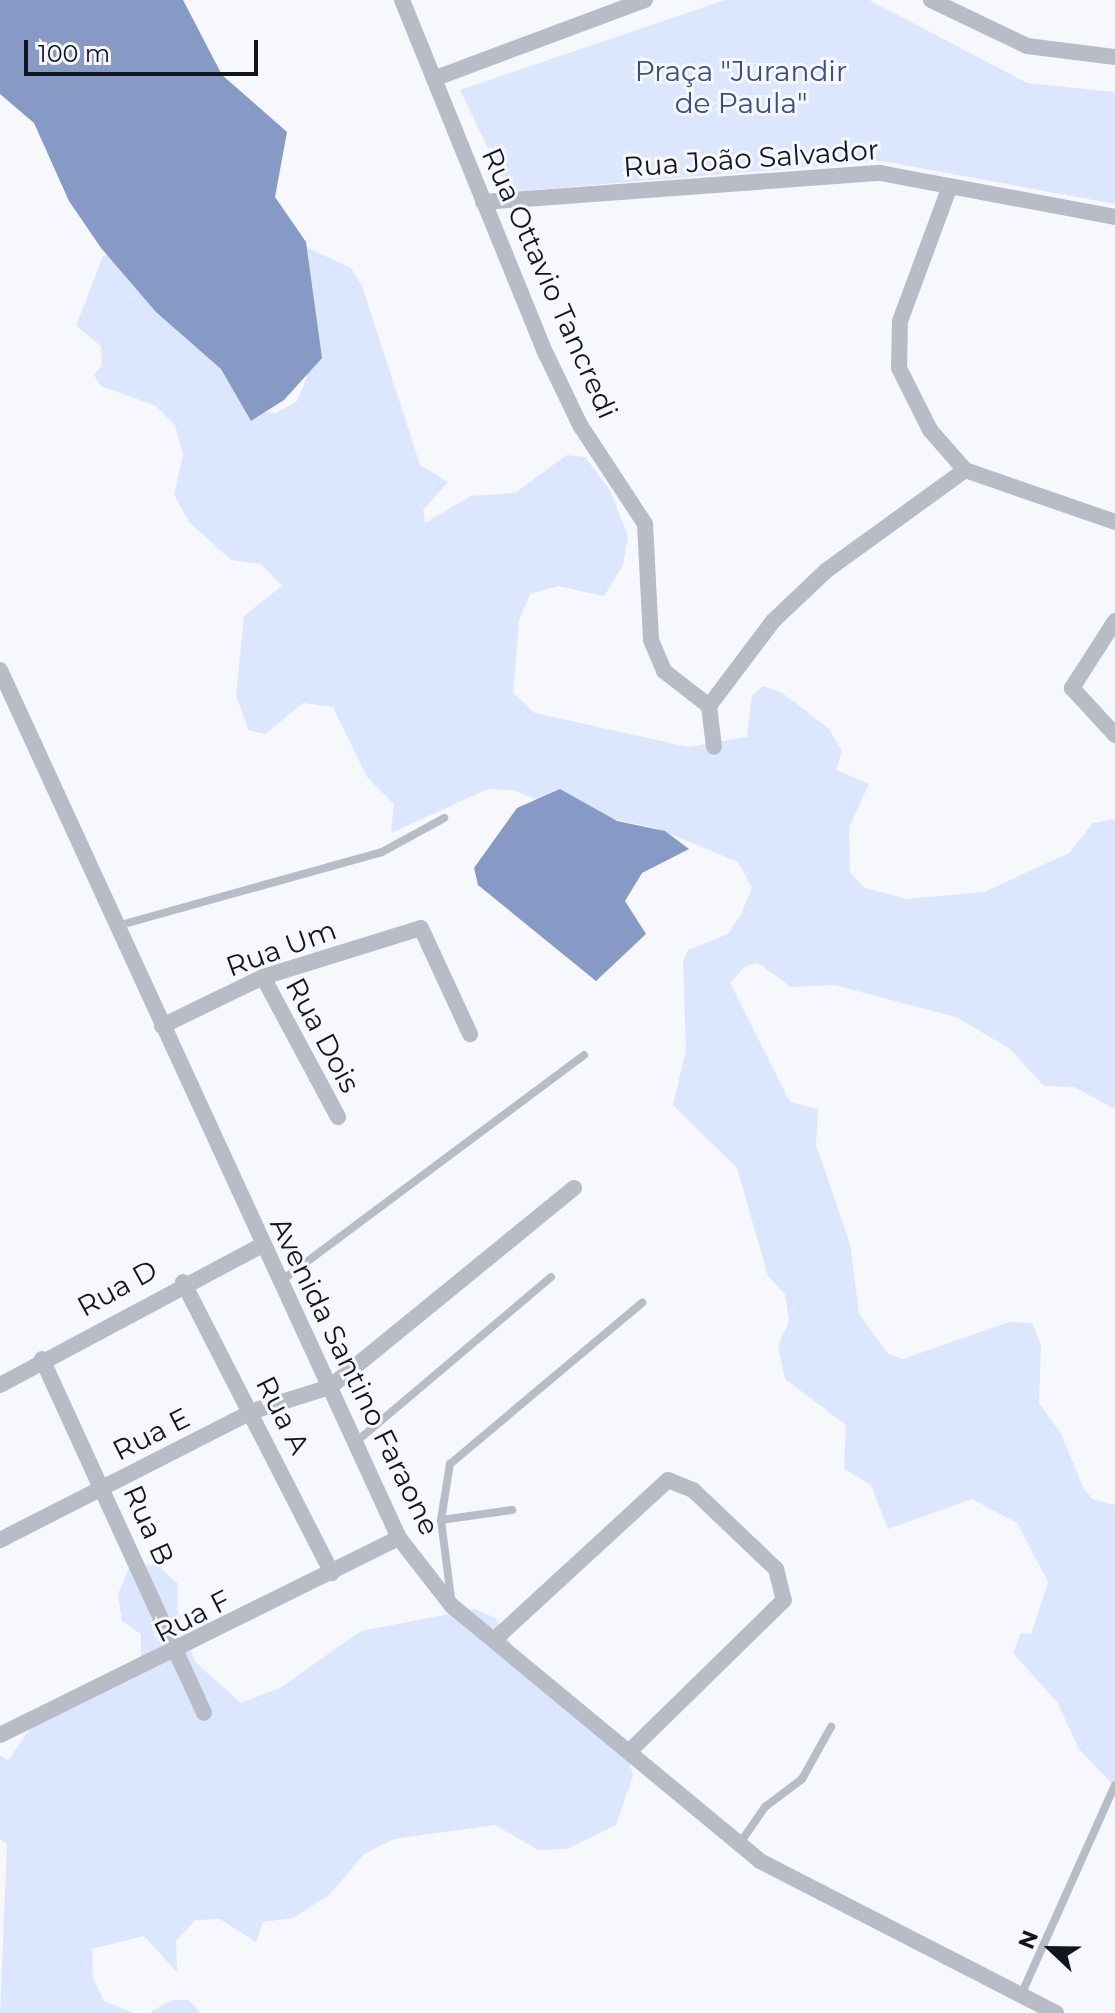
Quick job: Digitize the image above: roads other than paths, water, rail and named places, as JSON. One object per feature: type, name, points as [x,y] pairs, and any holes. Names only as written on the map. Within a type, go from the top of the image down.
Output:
[{"type":"street","name":"Rua Ottavio Tancredi","points":[[402,0],[436,78],[483,202],[580,425],[645,524],[651,640],[664,671],[709,706]]},
{"type":"street","points":[[436,78],[645,0]]},
{"type":"street","points":[[931,0],[1027,46],[1115,57]]},
{"type":"street","name":"Rua João Salvador","points":[[483,202],[880,173],[1115,217]]},
{"type":"street","points":[[950,186],[897,343],[899,368],[930,430],[965,470],[1115,522]]},
{"type":"street","points":[[714,747],[709,706],[773,621],[827,570],[965,470]]},
{"type":"street","points":[[1115,621],[1075,673],[1078,702],[1115,735]]},
{"type":"street","name":"Avenida Santino Faraone","points":[[0,670],[399,1538],[452,1606],[760,1861],[1056,2013]]},
{"type":"street","name":"Rua Um","points":[[162,1026],[263,977],[421,928],[470,1034]]},
{"type":"street","name":"Rua Dois","points":[[263,977],[338,1117]]},
{"type":"street","points":[[330,1387],[574,1188]]},
{"type":"street","name":"Rua D","points":[[0,1385],[183,1282],[262,1245]]},
{"type":"street","name":"Rua A","points":[[183,1282],[253,1411],[332,1573]]},
{"type":"street","name":"Rua B","points":[[42,1359],[104,1487],[204,1713]]},
{"type":"street","name":"Rua E","points":[[0,1540],[253,1411],[330,1387]]},
{"type":"street","points":[[494,1640],[668,1480],[693,1490],[776,1569],[784,1600],[629,1752]]},
{"type":"street","name":"Rua F","points":[[4,1736],[177,1652],[399,1538]]},
{"type":"lane","points":[[116,926],[382,852],[444,818]]},
{"type":"lane","points":[[280,1282],[584,1055]]},
{"type":"lane","points":[[357,1441],[551,1277]]},
{"type":"lane","points":[[452,1606],[441,1520],[450,1464],[642,1303]]},
{"type":"lane","points":[[441,1520],[512,1510]]},
{"type":"lane","points":[[740,1843],[765,1807],[802,1779],[831,1727]]},
{"type":"lane","points":[[1021,1995],[1115,1785]]},
{"type":"water","points":[[0,0],[183,0],[222,75],[287,132],[275,197],[306,242],[322,358],[284,400],[251,421],[221,369],[156,312],[101,248],[69,201],[34,123],[0,94]]},
{"type":"water","points":[[560,789],[617,821],[665,831],[689,849],[642,873],[625,901],[646,934],[596,981],[478,885],[474,868],[517,808]]},
{"type":"park label","name":"Praça \"Jurandir de Paula\"","points":[[741,87]]}]
